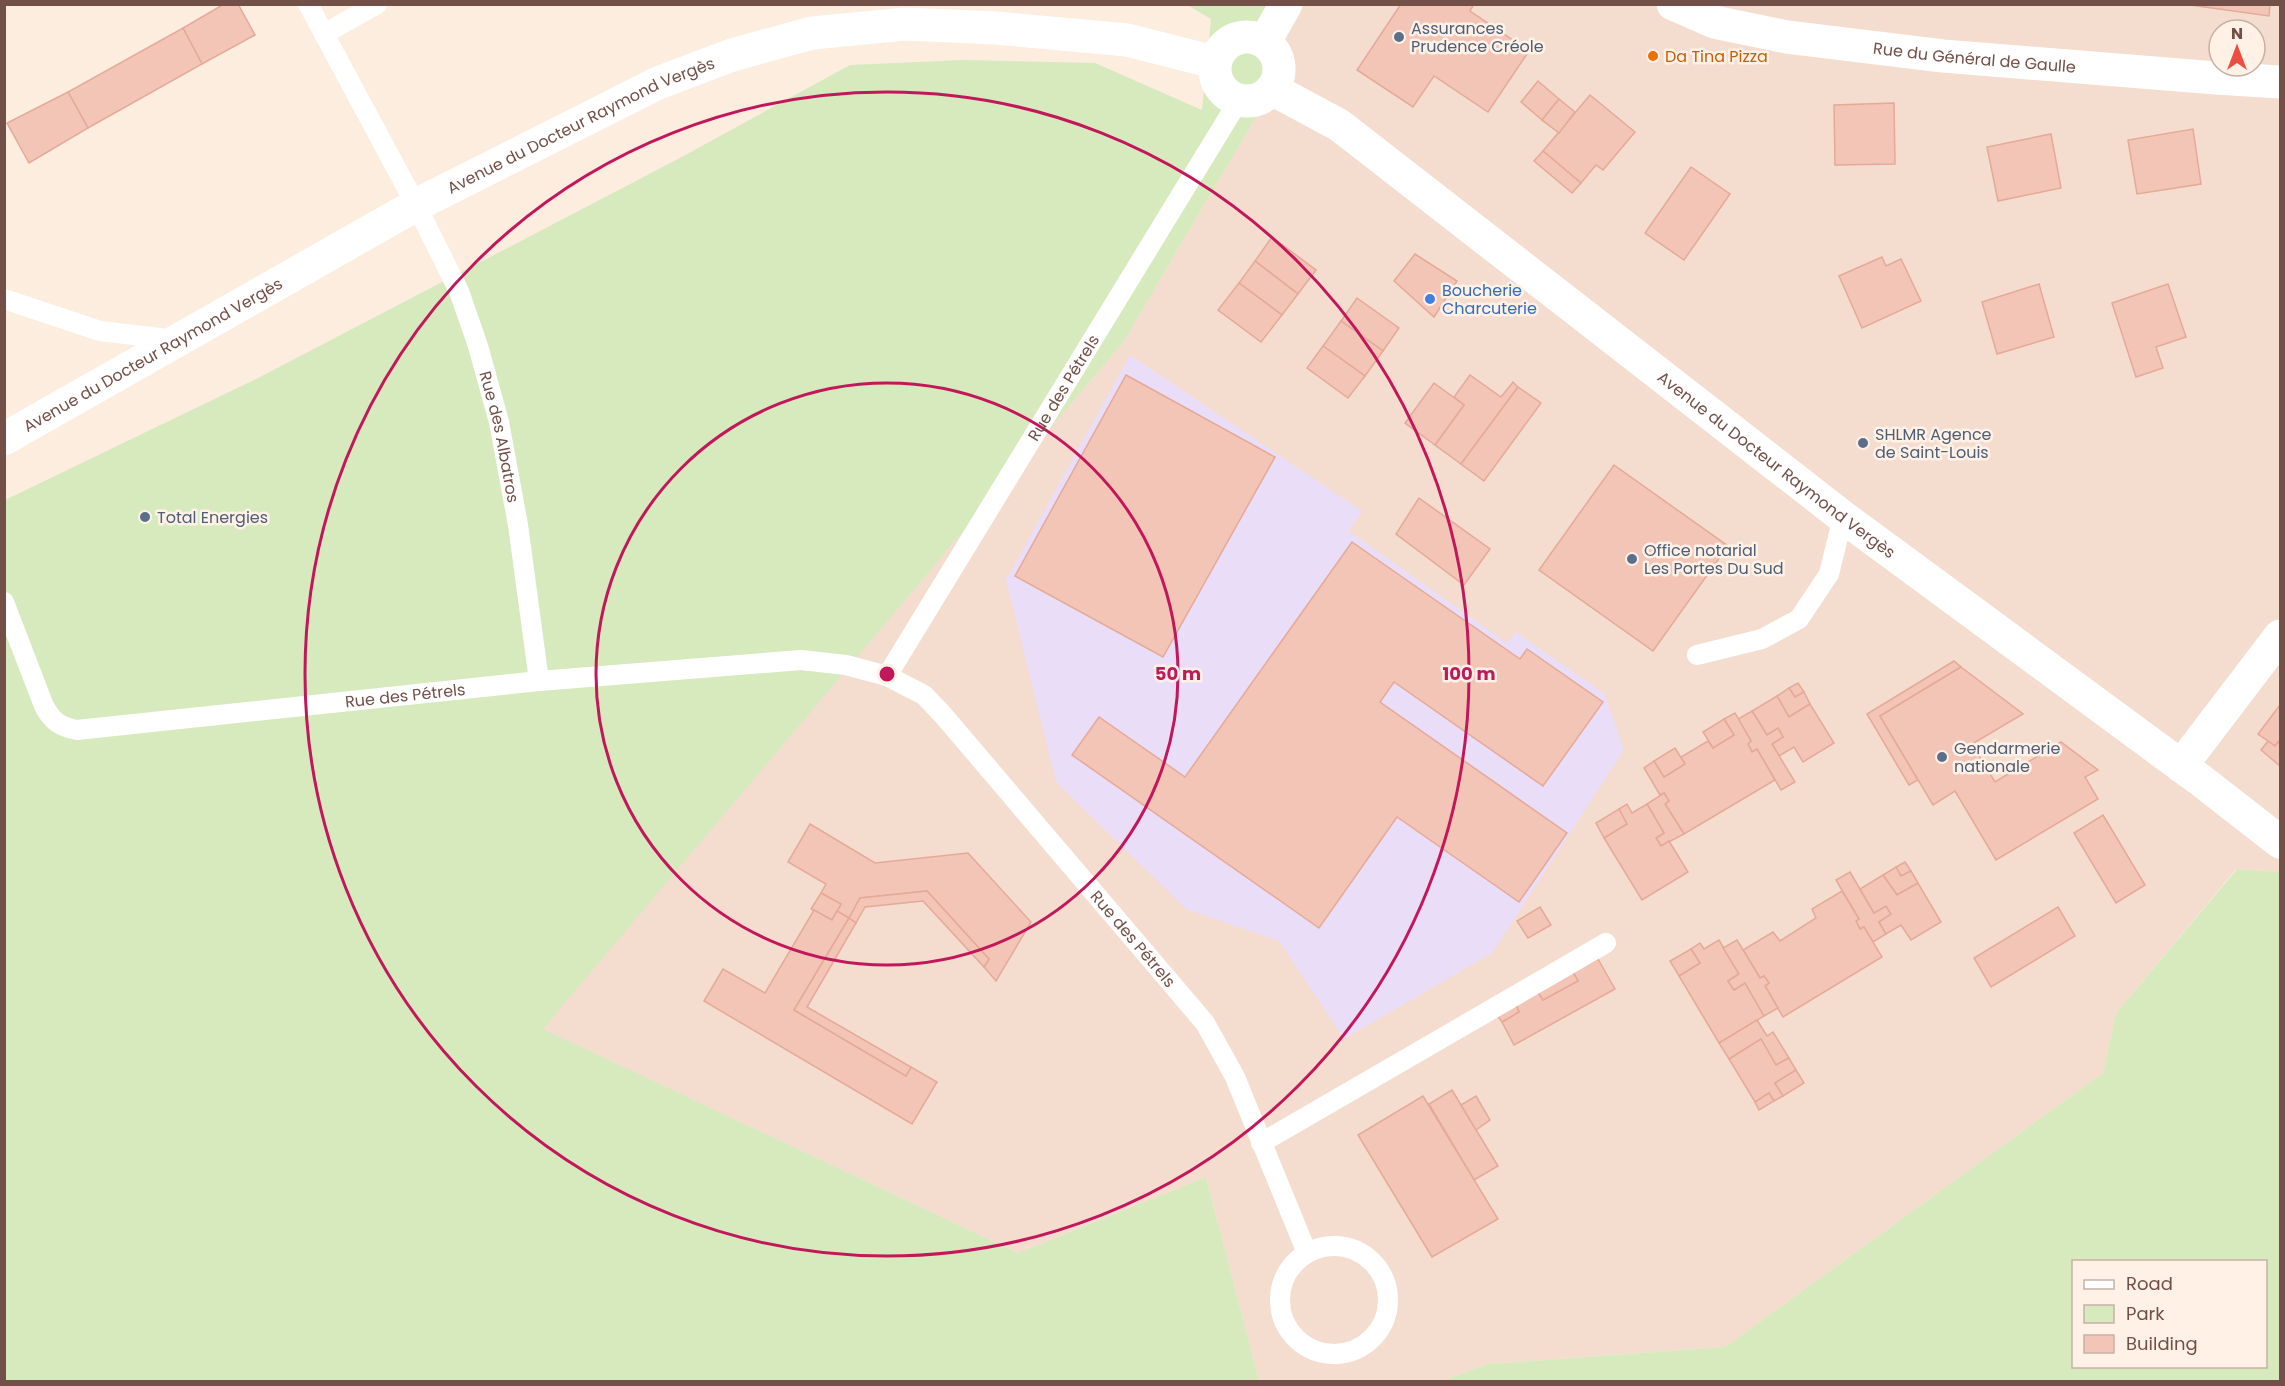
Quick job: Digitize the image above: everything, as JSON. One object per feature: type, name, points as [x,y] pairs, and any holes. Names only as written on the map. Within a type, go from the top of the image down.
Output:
[{"type":"main road","points":[[1264,41],[1286,4]]},
{"type":"main road","name":"Rue du Général de Gaulle","points":[[1673,4],[1714,22],[1787,37],[1943,56],[2280,82]]},
{"type":"main road","name":"Avenue du Docteur Raymond Vergès","points":[[4,439],[416,205],[658,84],[732,55],[812,33],[906,24],[996,28],[1127,40],[1214,62]]},
{"type":"main road","points":[[1244,36],[1264,41],[1277,58],[1279,69],[1272,89],[1258,99],[1239,100],[1229,96],[1217,82],[1214,62],[1218,52],[1234,39],[1244,36]]},
{"type":"main road","name":"Avenue du Docteur Raymond Vergès","points":[[1272,89],[1339,125],[1843,517],[2181,766],[2280,842]]},
{"type":"main road","points":[[2181,766],[2280,636]]},
{"type":"lane","name":"Rue des Albatros","points":[[308,4],[416,205],[459,291],[478,346],[499,422],[518,525],[539,681]]},
{"type":"lane","points":[[324,34],[377,4]]},
{"type":"lane","name":"Rue des Pétrels","points":[[886,675],[1239,100]]},
{"type":"lane","points":[[4,299],[100,331],[178,340]]},
{"type":"lane","points":[[1697,655],[1762,639],[1799,620],[1829,574],[1843,517]]},
{"type":"lane","name":"Rue des Pétrels","points":[[4,602],[51,719],[62,727],[77,730],[539,681],[801,660],[846,665],[886,675],[924,695],[1205,1023],[1235,1077],[1307,1253]]},
{"type":"lane","points":[[1261,1143],[1606,944]]},
{"type":"lane","points":[[1330,1246],[1354,1250],[1375,1263],[1387,1284],[1389,1309],[1380,1331],[1362,1348],[1339,1355],[1314,1352],[1293,1338],[1281,1317],[1280,1292],[1289,1269],[1307,1253],[1330,1246]]},
{"type":"shaded area","points":[[1276,5],[2280,5],[2280,872],[2236,869],[2116,1013],[2103,1073],[1725,1347],[1488,1364],[1442,1381],[1259,1381],[1206,1177],[1018,1253],[542,1029],[1124,341],[1256,117],[1283,97]]},
{"type":"shaded area","points":[[1130,355],[1362,511],[1349,531],[1507,643],[1516,632],[1605,694],[1624,750],[1492,953],[1344,1039],[1279,941],[1186,909],[1056,782],[1006,580]]},
{"type":"green space","points":[[1187,5],[1276,5],[1283,97],[1256,117],[1124,341],[543,1029],[1018,1253],[1206,1177],[1259,1381],[5,1382],[5,500],[260,377],[678,159],[850,65],[964,60],[1095,63],[1202,110],[1211,19]]},
{"type":"green space","points":[[2237,869],[2280,872],[2280,1381],[1442,1381],[1488,1364],[1725,1347],[2103,1073],[2116,1013]]},
{"type":"building","points":[[224,4],[238,4],[255,35],[202,64],[183,28]]},
{"type":"building","points":[[1401,4],[1474,4],[1470,11],[1529,51],[1488,112],[1434,76],[1413,107],[1357,70]]},
{"type":"building","points":[[2183,4],[2270,4],[2269,16]]},
{"type":"building","points":[[183,28],[202,64],[88,128],[68,92]]},
{"type":"building","points":[[1538,81],[1559,99],[1542,120],[1521,102]]},
{"type":"building","points":[[68,92],[88,128],[29,163],[7,123]]},
{"type":"building","points":[[1590,95],[1635,132],[1603,170],[1596,165],[1581,183],[1543,151]]},
{"type":"building","points":[[1559,99],[1575,112],[1559,133],[1542,120]]},
{"type":"building","points":[[1894,103],[1895,164],[1835,165],[1834,105]]},
{"type":"building","points":[[2193,129],[2201,184],[2137,194],[2128,140]]},
{"type":"building","points":[[2051,134],[2061,188],[1998,201],[1987,147]]},
{"type":"building","points":[[1543,151],[1581,183],[1572,193],[1534,161]]},
{"type":"building","points":[[1691,167],[1730,194],[1684,260],[1645,233]]},
{"type":"building","points":[[1272,237],[1316,270],[1298,294],[1255,261]]},
{"type":"building","name":"Boucherie Charcuterie","points":[[1415,254],[1457,281],[1434,317],[1394,281]]},
{"type":"building","points":[[1882,257],[1886,266],[1901,259],[1921,301],[1862,328],[1839,276]]},
{"type":"building","points":[[1255,261],[1298,294],[1282,315],[1239,283]]},
{"type":"building","points":[[1239,283],[1282,315],[1261,342],[1218,310]]},
{"type":"building","points":[[2039,284],[2054,337],[1997,354],[1982,302]]},
{"type":"building","points":[[2168,284],[2186,337],[2156,347],[2163,368],[2136,377],[2112,303]]},
{"type":"building","points":[[1357,298],[1399,328],[1383,351],[1341,321]]},
{"type":"building","points":[[1341,321],[1383,351],[1365,376],[1323,346]]},
{"type":"building","points":[[1323,346],[1365,376],[1348,398],[1307,368]]},
{"type":"building","points":[[1126,375],[1275,457],[1163,657],[1015,576]]},
{"type":"building","points":[[1470,375],[1501,397],[1513,382],[1518,387],[1461,464],[1435,445],[1464,405],[1454,397]]},
{"type":"building","points":[[1434,383],[1464,405],[1435,445],[1405,423]]},
{"type":"building","points":[[1518,387],[1541,403],[1484,481],[1461,464]]},
{"type":"building","points":[[1614,465],[1728,546],[1653,651],[1539,570]]},
{"type":"building","points":[[1419,498],[1490,549],[1464,585],[1396,534]]},
{"type":"building","points":[[1352,542],[1520,659],[1527,649],[1603,702],[1543,786],[1394,682],[1380,702],[1567,833],[1519,902],[1397,817],[1319,928],[1072,755],[1099,717],[1185,777]]},
{"type":"building","points":[[1954,661],[1961,667],[1880,716],[1918,780],[1909,785],[1867,714]]},
{"type":"building","name":"Gendarmerie nationale","points":[[1961,667],[2023,714],[1972,744],[1995,782],[2061,742],[2098,770],[2085,777],[2098,799],[1996,860],[1955,791],[1933,805],[1880,716]]},
{"type":"building","points":[[1798,683],[1804,692],[1795,697],[1789,688]]},
{"type":"building","points":[[1789,688],[1795,697],[1804,692],[1810,704],[1789,717],[1777,696]]},
{"type":"building","points":[[1777,696],[1789,717],[1810,704],[1834,743],[1803,762],[1794,747],[1779,756],[1772,744],[1783,737],[1778,728],[1767,735],[1752,711]]},
{"type":"building","points":[[2280,705],[2280,744],[2278,742],[2275,746],[2258,734]]},
{"type":"building","points":[[1752,711],[1767,735],[1778,728],[1783,737],[1772,744],[1795,782],[1781,790],[1757,749],[1752,752],[1748,744],[1751,741],[1738,719]]},
{"type":"building","points":[[1735,713],[1751,741],[1748,744],[1752,752],[1757,749],[1775,780],[1684,834],[1665,804],[1669,801],[1664,793],[1660,795],[1644,768],[1654,761],[1664,777],[1685,764],[1681,757],[1708,741],[1713,748],[1734,735],[1724,719]]},
{"type":"building","points":[[1724,719],[1734,735],[1713,748],[1703,732]]},
{"type":"building","points":[[2268,741],[2275,746],[2278,742],[2280,744],[2280,766],[2261,750]]},
{"type":"building","points":[[1675,748],[1685,764],[1664,777],[1654,761]]},
{"type":"building","points":[[1664,793],[1669,801],[1665,804],[1684,834],[1661,846],[1656,838],[1664,833],[1647,804]]},
{"type":"building","points":[[1627,804],[1632,813],[1647,804],[1664,833],[1656,838],[1661,846],[1669,841],[1688,872],[1642,900],[1604,838],[1627,824],[1619,809]]},
{"type":"building","points":[[1619,809],[1627,824],[1604,838],[1596,823]]},
{"type":"building","points":[[2103,815],[2145,885],[2116,903],[2074,833]]},
{"type":"building","points":[[810,824],[875,863],[968,853],[1031,922],[996,981],[984,967],[989,959],[927,891],[860,898],[849,918],[837,911],[841,904],[821,893],[826,884],[788,862]]},
{"type":"building","points":[[1905,862],[1911,871],[1901,876],[1896,867]]},
{"type":"building","points":[[1896,867],[1901,876],[1911,871],[1918,883],[1897,895],[1883,875]]},
{"type":"building","points":[[1850,872],[1874,913],[1886,906],[1891,914],[1879,922],[1886,934],[1873,942],[1864,927],[1860,929],[1856,921],[1859,919],[1836,880]]},
{"type":"building","points":[[1883,875],[1897,895],[1918,883],[1941,922],[1911,940],[1901,925],[1886,934],[1879,922],[1891,914],[1886,906],[1874,913],[1860,889]]},
{"type":"building","points":[[927,891],[989,959],[984,967],[923,901],[865,907],[856,923],[849,918],[860,898]]},
{"type":"building","points":[[1842,891],[1859,919],[1856,921],[1860,929],[1864,927],[1882,957],[1783,1017],[1765,986],[1769,983],[1764,976],[1760,978],[1743,950],[1773,932],[1780,941],[1816,918],[1812,909]]},
{"type":"building","points":[[821,893],[841,904],[832,920],[811,909]]},
{"type":"building","points":[[1540,907],[1551,925],[1528,938],[1517,921]]},
{"type":"building","points":[[2058,907],[2075,936],[1991,987],[1974,958]]},
{"type":"building","points":[[814,910],[832,920],[837,911],[849,918],[794,1010],[906,1076],[911,1067],[937,1082],[912,1124],[704,1001],[723,969],[765,993]]},
{"type":"building","points":[[849,918],[856,923],[807,1007],[911,1067],[906,1076],[794,1010]]},
{"type":"building","points":[[1719,940],[1739,974],[1728,981],[1734,990],[1745,983],[1764,1016],[1719,1043],[1679,976],[1700,963],[1691,949],[1700,943],[1704,949]]},
{"type":"building","points":[[1737,940],[1760,978],[1764,976],[1769,983],[1765,986],[1778,1008],[1764,1016],[1745,983],[1734,990],[1728,981],[1739,974],[1723,948]]},
{"type":"building","points":[[1691,949],[1700,963],[1679,976],[1670,961]]},
{"type":"building","points":[[1598,959],[1615,989],[1514,1045],[1502,1022],[1519,1012],[1516,1005],[1538,992],[1543,1000],[1578,981],[1573,972]]},
{"type":"building","points":[[1573,972],[1578,981],[1543,1000],[1538,992]]},
{"type":"building","points":[[1516,1005],[1519,1012],[1502,1022],[1497,1015]]},
{"type":"building","points":[[1757,1020],[1767,1036],[1773,1032],[1789,1058],[1776,1065],[1761,1039],[1729,1059],[1719,1043]]},
{"type":"building","points":[[1761,1039],[1776,1065],[1789,1058],[1796,1070],[1775,1083],[1783,1096],[1774,1101],[1769,1093],[1755,1102],[1729,1059]]},
{"type":"building","points":[[1796,1070],[1804,1083],[1783,1096],[1775,1083]]},
{"type":"building","points":[[1452,1090],[1498,1166],[1474,1180],[1429,1104]]},
{"type":"building","points":[[1769,1093],[1774,1101],[1759,1110],[1755,1102]]},
{"type":"building","points":[[1423,1096],[1498,1219],[1432,1257],[1358,1135]]},
{"type":"building","points":[[1476,1096],[1490,1120],[1476,1130],[1461,1105]]},
{"type":"place","name":"Assurances Prudence Créole","points":[[1399,37]]},
{"type":"place","name":"Da Tina Pizza","points":[[1653,56]]},
{"type":"place","name":"Boucherie Charcuterie","points":[[1430,299]]},
{"type":"place","name":"SHLMR Agence de Saint-Louis","points":[[1863,443]]},
{"type":"place","name":"Total Energies","points":[[145,517]]},
{"type":"place","name":"Office notarial Les Portes Du Sud","points":[[1632,559]]},
{"type":"place","name":"Gendarmerie nationale","points":[[1942,757]]}]
